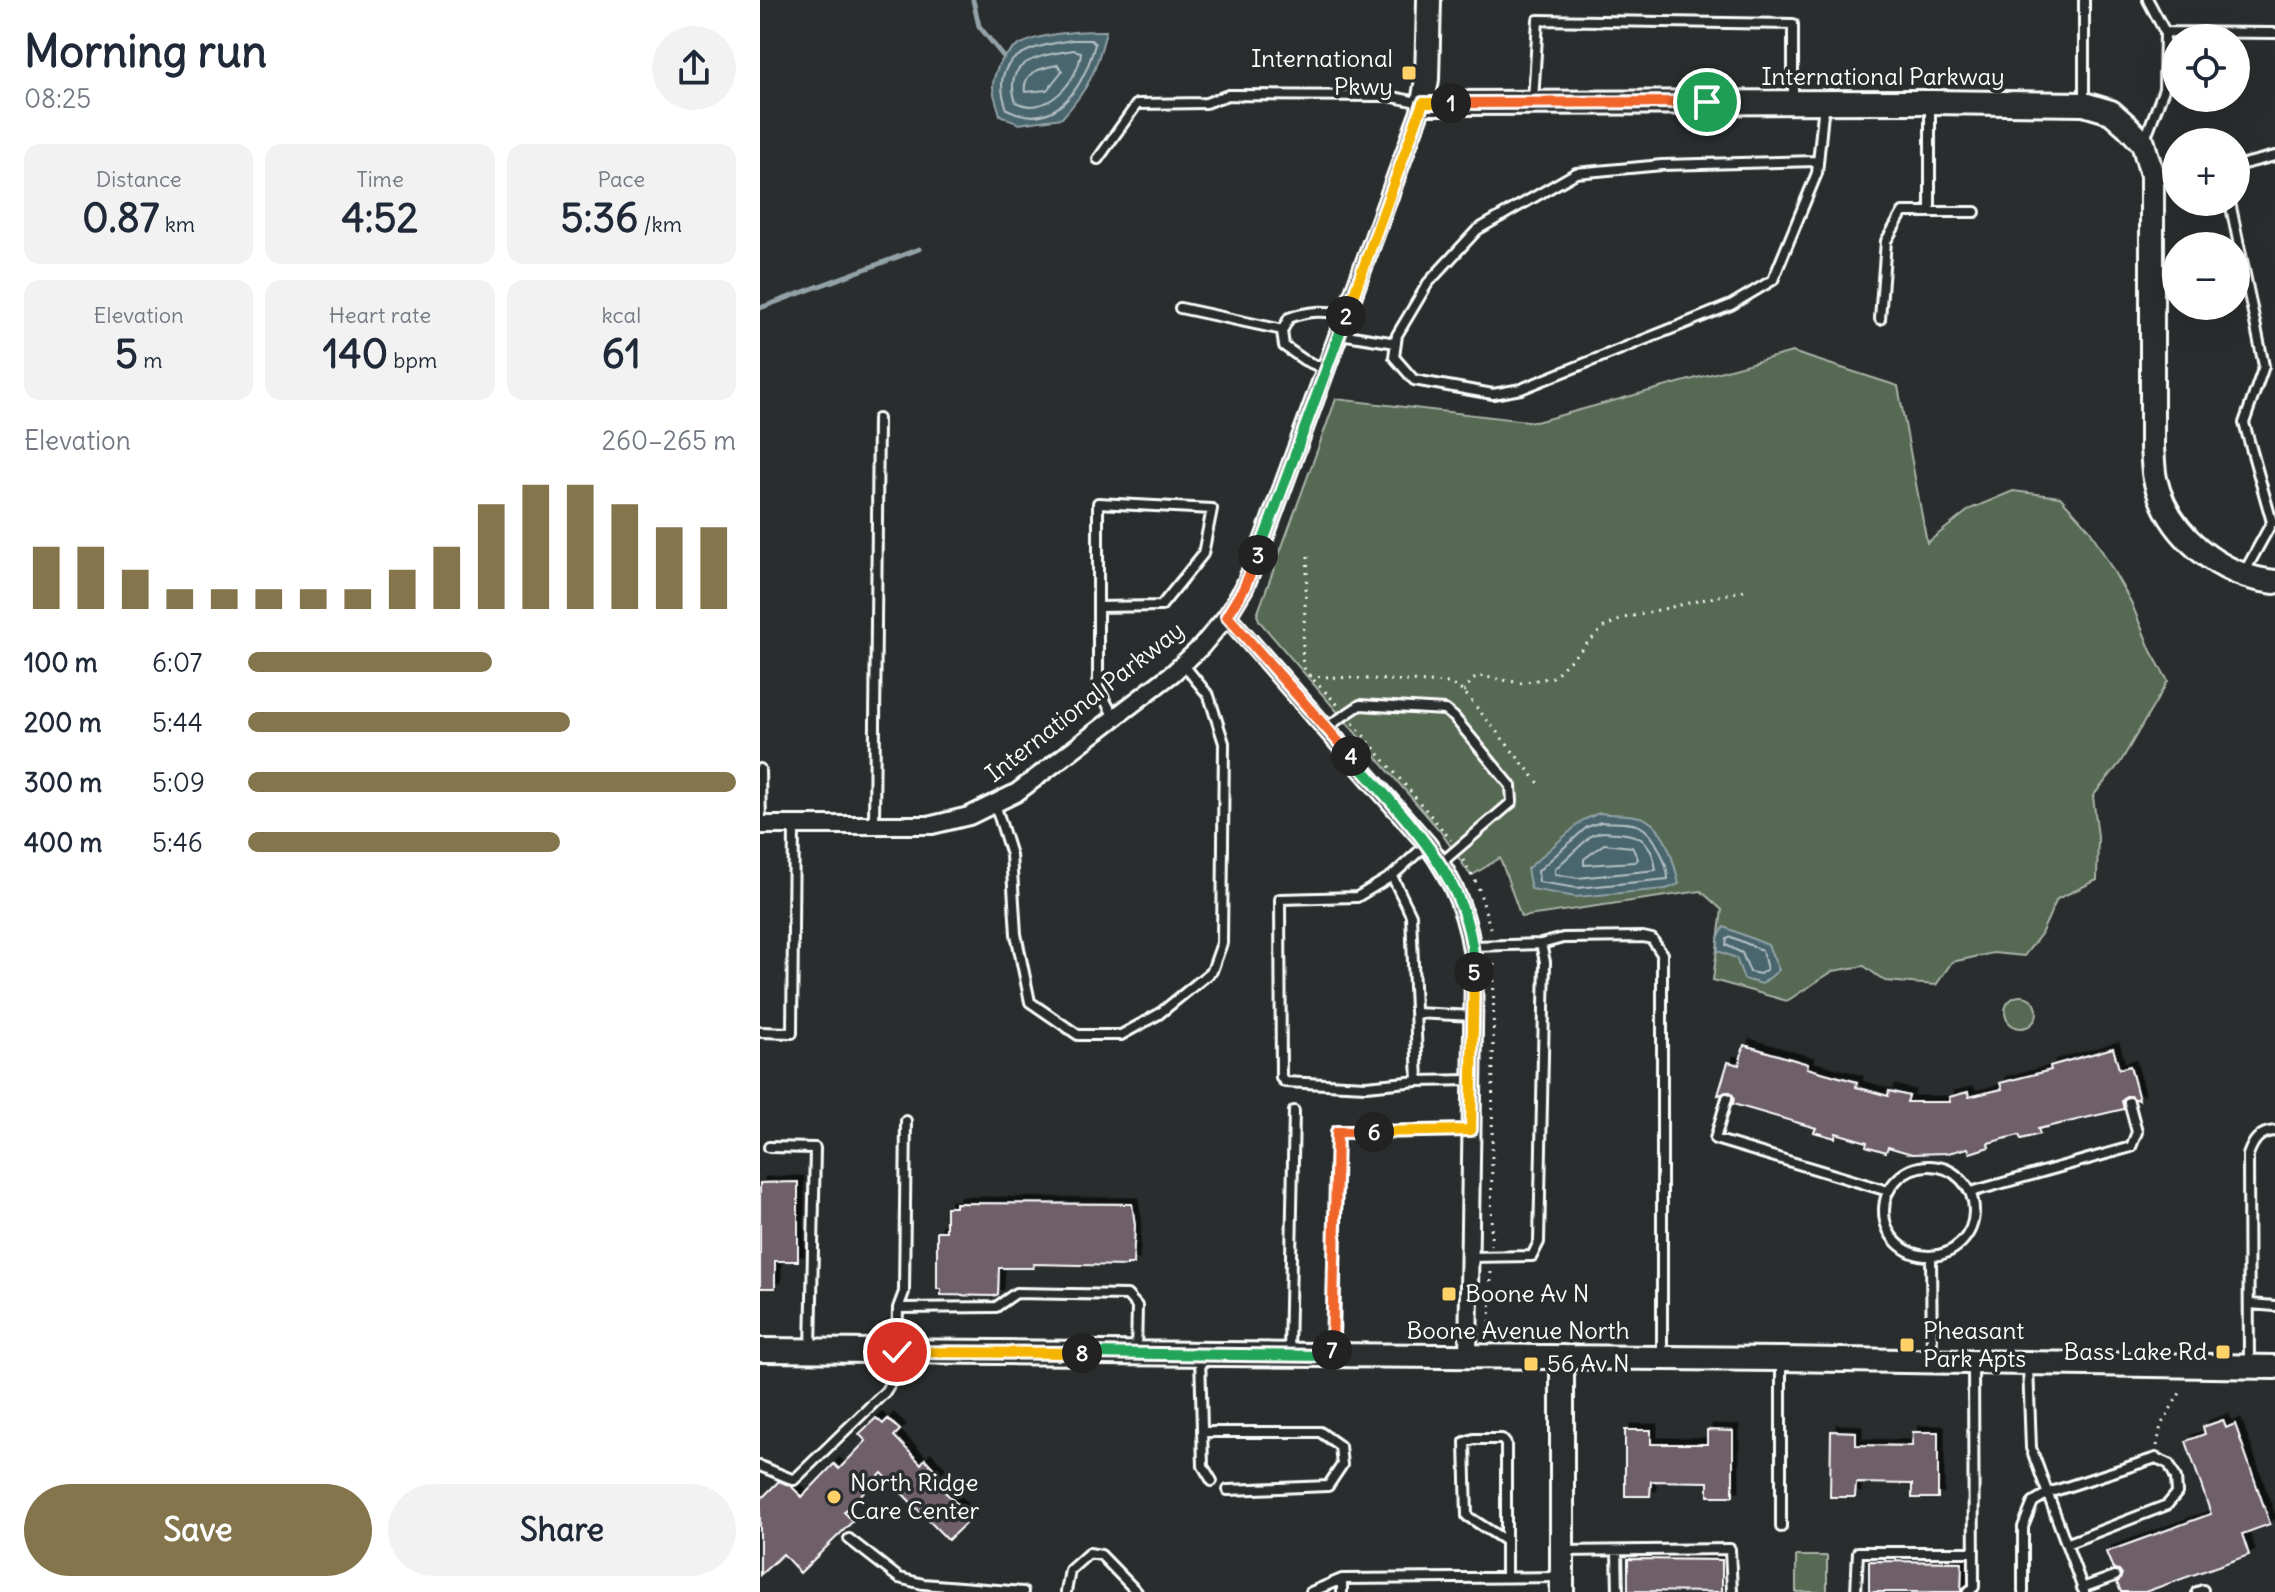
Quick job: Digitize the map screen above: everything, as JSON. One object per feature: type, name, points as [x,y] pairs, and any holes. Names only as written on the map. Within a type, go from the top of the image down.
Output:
[{"type":"street","points":[[1423,103],[1427,79],[1429,0]]},
{"type":"street","name":"International Parkway","points":[[761,825],[932,825],[969,816],[1016,793],[1201,647],[1227,616],[1244,588],[1259,552],[1423,103],[2084,104],[2111,112],[2143,143]]},
{"type":"street","points":[[2143,143],[2152,175],[2152,448],[2155,479],[2165,506],[2181,531],[2202,552],[2226,569],[2243,576],[2275,582]]},
{"type":"street","points":[[1227,616],[1427,844],[1457,893],[1472,946],[1468,1356]]},
{"type":"street","name":"Boone Avenue North","points":[[760,1350],[1973,1361],[2275,1367]]},
{"type":"street","points":[[1562,1357],[1562,1584]]},
{"type":"lane","points":[[2084,0],[2084,104]]},
{"type":"lane","points":[[2148,0],[2162,26]]},
{"type":"lane","points":[[1533,102],[1538,20],[1793,24],[1793,102]]},
{"type":"lane","points":[[2250,33],[2275,33]]},
{"type":"lane","points":[[2143,143],[2162,94]]},
{"type":"lane","points":[[1098,159],[1137,104],[1206,103],[1228,95],[1388,96],[1423,103]]},
{"type":"lane","points":[[1818,161],[1662,165],[1576,173],[1477,230],[1428,283],[1397,335],[1394,357],[1414,380],[1493,394],[1521,389],[1731,305],[1773,280],[1811,187],[1818,161],[1824,102]]},
{"type":"lane","points":[[1930,102],[1930,212]]},
{"type":"lane","points":[[2250,162],[2275,156]]},
{"type":"lane","points":[[2152,175],[2162,174]]},
{"type":"lane","points":[[1880,319],[1886,241],[1903,212],[1975,212]]},
{"type":"lane","points":[[2233,216],[2264,366],[2244,423],[2273,522],[2243,576]]},
{"type":"lane","points":[[1180,308],[1283,330]]},
{"type":"lane","points":[[1327,370],[1304,360],[1284,346],[1283,330],[1289,318],[1304,312],[1347,314]]},
{"type":"lane","points":[[1340,334],[1396,343]]},
{"type":"lane","points":[[874,825],[878,419]]},
{"type":"lane","points":[[1098,607],[1161,606],[1203,554],[1212,509],[1098,503],[1098,607],[1098,687],[1114,717]]},
{"type":"lane","points":[[995,804],[1011,855],[1016,934],[1030,1002],[1078,1035],[1121,1035],[1159,1014],[1212,971],[1222,943],[1224,743],[1209,696],[1183,664]]},
{"type":"lane","points":[[1327,727],[1360,705],[1370,704],[1445,710],[1454,717],[1511,786],[1512,802],[1441,863]]},
{"type":"lane","points":[[760,769],[761,825]]},
{"type":"lane","points":[[760,1032],[792,1033],[794,825]]},
{"type":"lane","points":[[1427,844],[1392,876],[1357,897],[1280,899],[1281,1078],[1285,1082],[1366,1086],[1472,1080]]},
{"type":"lane","points":[[1392,876],[1411,915],[1418,1081]]},
{"type":"lane","points":[[1472,946],[1541,944],[1563,938],[1643,937],[1652,939],[1662,954],[1662,1358]]},
{"type":"lane","points":[[1469,1257],[1532,1256],[1539,1242],[1545,962],[1541,944]]},
{"type":"lane","points":[[1416,1013],[1473,1016]]},
{"type":"lane","points":[[1727,1098],[1715,1139],[1888,1191]]},
{"type":"lane","points":[[1971,1192],[2131,1147],[2137,1132],[2129,1102]]},
{"type":"lane","points":[[1289,1355],[1294,1111]]},
{"type":"lane","points":[[760,1466],[794,1480],[885,1392],[903,1352],[898,1308],[904,1292],[906,1121]]},
{"type":"lane","points":[[1331,1356],[1337,1132],[1471,1130]]},
{"type":"lane","points":[[2249,1367],[2248,1155],[2253,1141],[2267,1131],[2275,1131]]},
{"type":"lane","points":[[769,1147],[815,1148],[811,1351]]},
{"type":"lane","points":[[1933,1165],[1947,1169],[1960,1177],[1971,1192],[1973,1219],[1968,1233],[1959,1245],[1946,1253],[1931,1257],[1916,1255],[1903,1249],[1885,1225],[1883,1210],[1888,1191],[1904,1172],[1917,1166],[1933,1165]]},
{"type":"lane","points":[[1931,1257],[1932,1361]]},
{"type":"lane","points":[[898,1308],[996,1307],[1016,1293],[1127,1295],[1137,1306],[1136,1354]]},
{"type":"lane","points":[[2250,1304],[2275,1306]]},
{"type":"lane","points":[[1199,1354],[1203,1466],[1212,1481]]},
{"type":"lane","points":[[1781,1359],[1781,1527]]},
{"type":"lane","points":[[1968,1592],[1974,1587],[1973,1361]]},
{"type":"lane","points":[[2027,1362],[2031,1448],[2083,1590],[2115,1576]]},
{"type":"lane","points":[[1202,1432],[1320,1432],[1340,1446],[1342,1465],[1328,1486],[1228,1490]]},
{"type":"lane","points":[[1506,1541],[1467,1516],[1465,1442],[1502,1439],[1506,1444],[1506,1541],[1506,1577]]},
{"type":"lane","points":[[2023,1592],[2023,1527],[2033,1502],[2048,1493],[2156,1458],[2169,1464],[2176,1478],[2177,1493],[2167,1505],[2066,1544]]},
{"type":"lane","points":[[849,1539],[899,1578],[923,1584],[1023,1592]]},
{"type":"lane","points":[[1562,1551],[1730,1549],[1732,1592]]},
{"type":"lane","points":[[1617,1551],[1618,1592]]},
{"type":"lane","points":[[1856,1592],[1858,1552],[1974,1552]]},
{"type":"lane","points":[[1066,1592],[1070,1570],[1089,1553],[1101,1555],[1137,1592]]},
{"type":"lane","points":[[1311,1592],[1342,1579],[1506,1577],[1562,1584]]},
{"type":"lane","points":[[1342,1579],[1342,1592]]},
{"type":"path","points":[[1308,556],[1302,659],[1305,671],[1444,828],[1478,886],[1491,924],[1490,1330]]},
{"type":"path","points":[[1464,692],[1471,681],[1479,676],[1521,683],[1553,677],[1604,627],[1624,618],[1749,589]]},
{"type":"path","points":[[2156,1458],[2161,1425],[2180,1393]]},
{"type":"green space","points":[[1792,352],[1898,386],[1927,543],[1970,509],[2013,491],[2060,497],[2090,530],[2131,602],[2151,651],[2168,681],[2120,763],[2093,796],[2098,837],[2097,880],[2057,899],[2041,934],[2024,956],[1993,953],[1952,962],[1936,985],[1885,981],[1864,966],[1833,971],[1787,1001],[1713,980],[1722,910],[1701,891],[1521,917],[1500,858],[1471,876],[1440,831],[1257,615],[1336,399],[1536,422]]},
{"type":"green space","points":[[2021,996],[2032,1001],[2037,1012],[2032,1023],[2021,1028],[2010,1023],[2005,1012],[2010,1001]]},
{"type":"green space","points":[[1796,1556],[1827,1556],[1827,1592],[1796,1592]]},
{"type":"water","points":[[1106,31],[1091,78],[1062,118],[1019,124],[1000,115],[993,84],[998,67],[1008,54],[1021,44],[1054,34]]},
{"type":"water","points":[[1599,813],[1633,815],[1658,829],[1668,846],[1679,884],[1666,889],[1576,897],[1531,889],[1527,869],[1583,820]]},
{"type":"water","points":[[1724,927],[1768,945],[1779,970],[1762,984],[1744,979],[1736,958],[1718,951],[1718,938]]},
{"type":"building","points":[[1744,1045],[1857,1082],[1856,1087],[1888,1096],[1889,1091],[1909,1096],[1907,1102],[1950,1102],[1949,1097],[1968,1092],[1969,1097],[2002,1089],[2000,1083],[2051,1070],[2050,1066],[2113,1048],[2119,1069],[2130,1066],[2139,1100],[2126,1096],[2122,1101],[2124,1109],[2038,1129],[2040,1134],[2021,1139],[2019,1135],[1988,1143],[1989,1147],[1970,1153],[1968,1148],[1948,1153],[1912,1154],[1888,1147],[1886,1152],[1866,1146],[1867,1142],[1836,1133],[1835,1138],[1814,1132],[1816,1128],[1733,1104],[1734,1097],[1730,1092],[1718,1095],[1728,1062],[1739,1065]]},
{"type":"building","points":[[798,1182],[798,1261],[775,1261],[775,1288],[760,1288],[760,1183]]},
{"type":"building","points":[[955,1203],[1132,1204],[1135,1225],[1133,1264],[1033,1264],[1033,1268],[999,1268],[998,1294],[994,1296],[941,1295],[941,1289],[937,1289],[937,1231],[946,1231],[946,1207],[955,1207]]},
{"type":"building","name":"North Ridge Care Center","points":[[876,1418],[883,1424],[888,1419],[900,1430],[894,1436],[921,1464],[925,1459],[939,1474],[933,1480],[971,1518],[948,1540],[882,1473],[844,1512],[853,1521],[800,1573],[783,1554],[760,1575],[760,1500],[779,1481],[791,1486],[802,1497],[834,1464],[839,1469],[866,1441],[859,1434]]},
{"type":"building","points":[[2223,1420],[2226,1428],[2235,1424],[2270,1524],[2242,1534],[2249,1555],[2145,1592],[2121,1592],[2117,1583],[2122,1574],[2113,1569],[2106,1552],[2211,1514],[2186,1441],[2205,1434],[2203,1427]]},
{"type":"building","points":[[1625,1430],[1651,1430],[1651,1444],[1707,1444],[1707,1430],[1733,1431],[1733,1496],[1708,1496],[1708,1482],[1651,1481],[1650,1496],[1625,1496]]},
{"type":"building","points":[[1831,1431],[1856,1432],[1856,1445],[1912,1446],[1913,1432],[1938,1432],[1938,1498],[1912,1498],[1912,1484],[1856,1483],[1855,1497],[1830,1497]]},
{"type":"building","points":[[1628,1559],[1722,1560],[1722,1592],[1628,1591]]},
{"type":"building","points":[[1869,1561],[1962,1562],[1961,1592],[1869,1592]]},
{"type":"waterway","points":[[973,0],[979,26],[1003,56]]},
{"type":"waterway","points":[[760,308],[919,249]]},
{"type":"place","name":"International Pkwy","points":[[1409,73]]},
{"type":"place","name":"Boone Av N","points":[[1449,1294]]},
{"type":"place","name":"Pheasant Park Apts","points":[[1907,1345]]},
{"type":"place","name":"Bass Lake Rd","points":[[2223,1352]]},
{"type":"place","name":"56 Av N","points":[[1531,1364]]},
{"type":"place","name":"North Ridge Care Center","points":[[834,1497]]},
{"type":"route","points":[[897,1352],[1331,1356],[1334,1343],[1337,1132],[1471,1130],[1472,946],[1457,893],[1427,844],[1227,616],[1244,588],[1259,552],[1423,103],[1707,102]]}]
